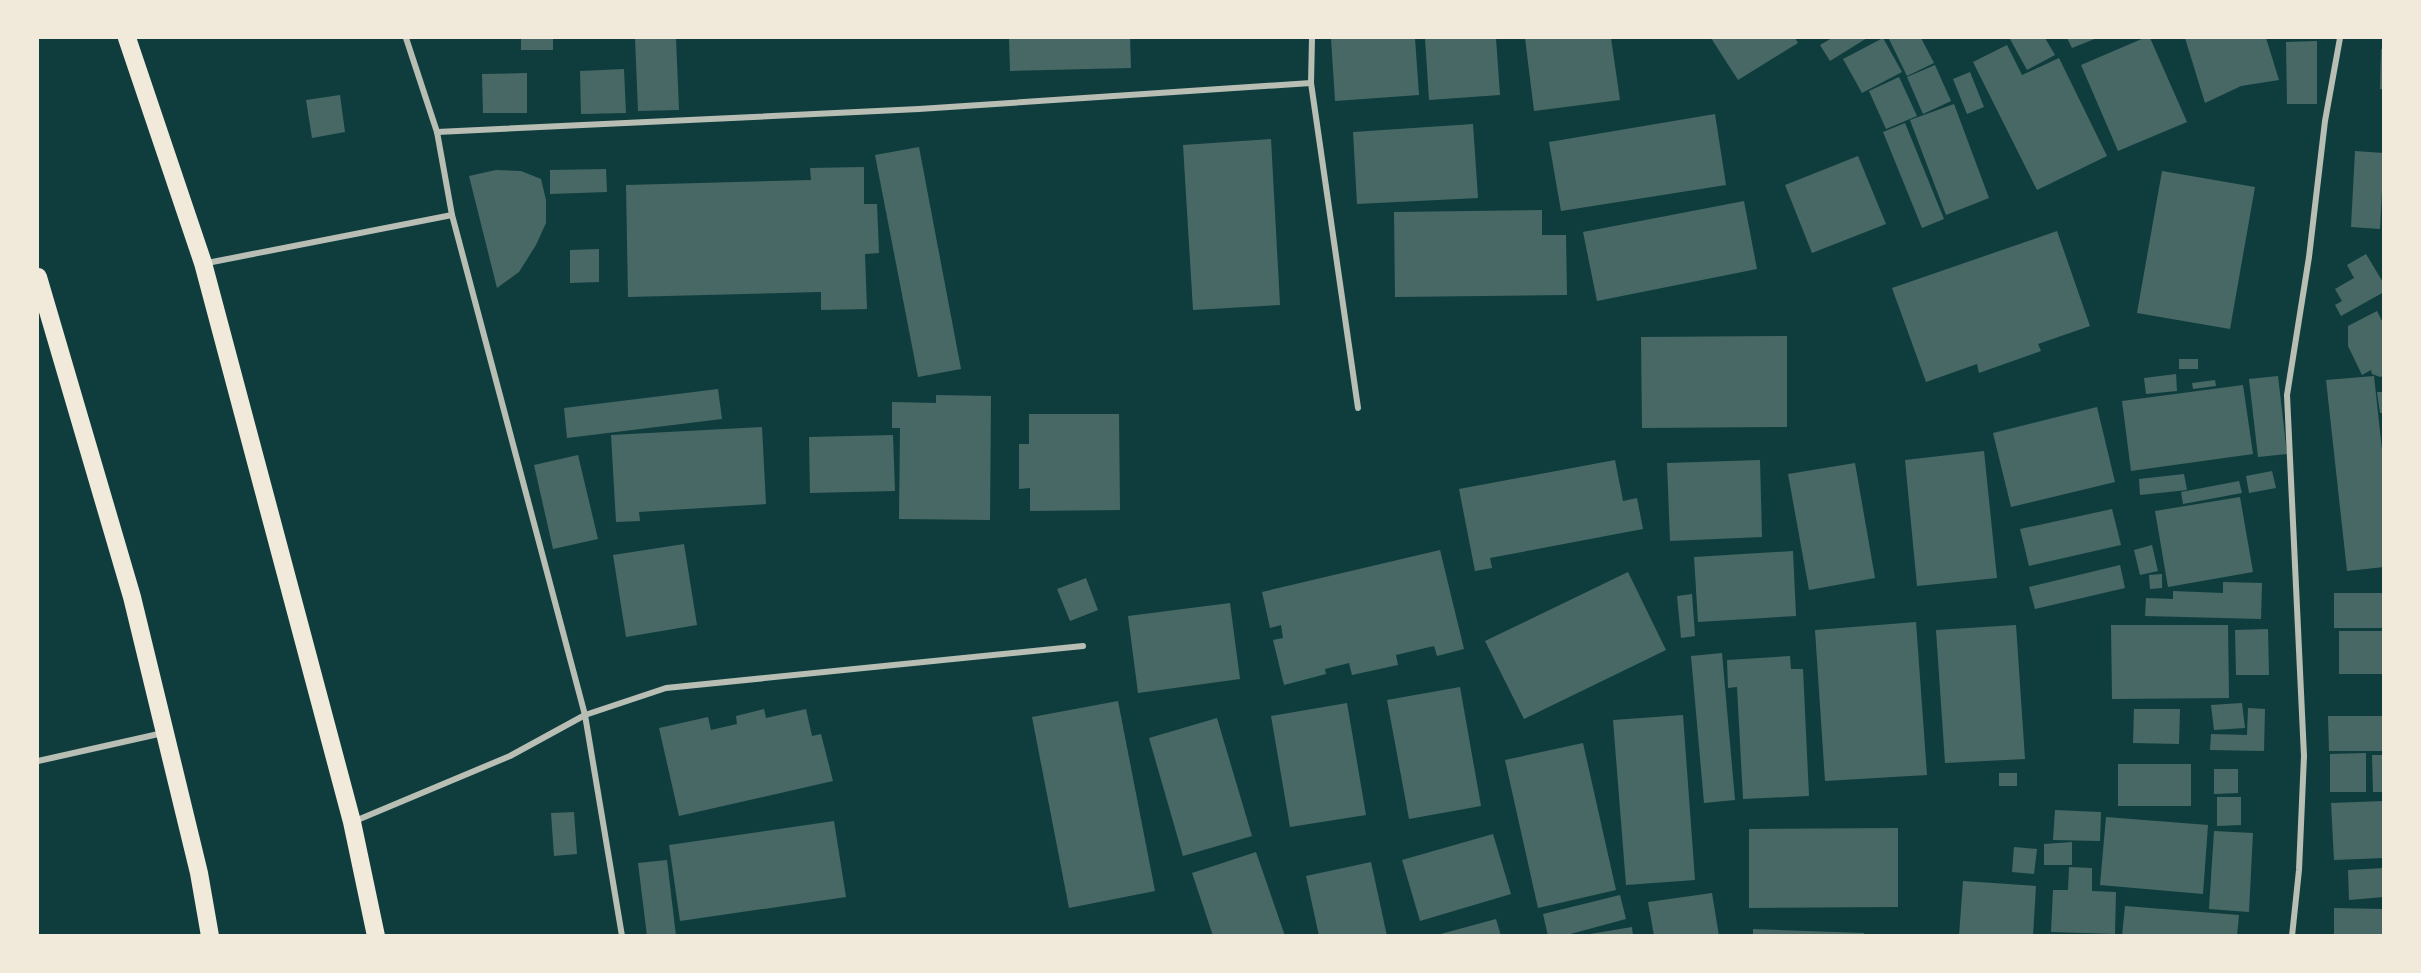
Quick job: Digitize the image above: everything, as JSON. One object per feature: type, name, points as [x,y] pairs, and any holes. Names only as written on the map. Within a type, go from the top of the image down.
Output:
[{"type":"highway","points":[[127,38],[203,264],[352,822],[376,936]]},
{"type":"highway","points":[[38,278],[132,597],[199,873],[210,936]]},
{"type":"street","points":[[406,38],[437,132],[452,215],[585,715],[622,936]]},
{"type":"street","points":[[1312,38],[1311,83],[1358,408]]},
{"type":"street","points":[[2292,936],[2299,870],[2304,756],[2287,395],[2309,257],[2325,121],[2340,38]]},
{"type":"street","points":[[437,132],[919,109],[1311,83]]},
{"type":"street","points":[[203,264],[452,215]]},
{"type":"street","points":[[352,822],[510,756],[585,715],[666,688],[1083,646]]},
{"type":"street","points":[[38,761],[165,733]]},
{"type":"building","points":[[521,38],[553,38],[553,50],[521,50]]},
{"type":"building","points":[[635,38],[676,38],[679,110],[638,111]]},
{"type":"building","points":[[1130,38],[1131,68],[1010,71],[1009,39]]},
{"type":"building","points":[[1331,38],[1415,38],[1419,95],[1335,101]]},
{"type":"building","points":[[1425,38],[1496,38],[1500,95],[1429,100]]},
{"type":"building","points":[[1525,38],[1611,38],[1620,100],[1534,111]]},
{"type":"building","points":[[1711,38],[1795,38],[1798,43],[1738,80]]},
{"type":"building","points":[[1832,38],[1867,38],[1830,61],[1820,45]]},
{"type":"building","points":[[1883,38],[1902,72],[1862,93],[1843,59]]},
{"type":"building","points":[[1921,38],[1934,63],[1907,76],[1889,39]]},
{"type":"building","points":[[2045,38],[2055,55],[2027,70],[2010,39]]},
{"type":"building","points":[[2067,38],[2097,38],[2072,48]]},
{"type":"building","points":[[2144,38],[2150,38],[2187,122],[2118,151],[2081,65]]},
{"type":"building","points":[[2185,38],[2266,38],[2279,80],[2241,86],[2205,103]]},
{"type":"building","points":[[2317,41],[2317,104],[2287,104],[2286,42]]},
{"type":"building","points":[[2007,45],[2022,75],[2059,58],[2107,156],[2037,190],[1973,62]]},
{"type":"building","points":[[2381,49],[2384,49],[2384,89],[2380,89]]},
{"type":"building","points":[[1935,65],[1951,101],[1923,114],[1907,77]]},
{"type":"building","points":[[624,69],[626,113],[581,114],[580,71]]},
{"type":"building","points":[[1970,72],[1984,107],[1967,114],[1953,79]]},
{"type":"building","points":[[527,73],[527,113],[483,113],[482,74]]},
{"type":"building","points":[[1899,77],[1917,116],[1886,129],[1869,91]]},
{"type":"building","points":[[340,95],[345,132],[312,138],[306,100]]},
{"type":"building","points":[[1954,104],[1989,198],[1946,215],[1910,120]]},
{"type":"building","points":[[1715,114],[1726,185],[1561,211],[1549,142]]},
{"type":"building","points":[[1905,123],[1944,219],[1922,228],[1883,132]]},
{"type":"building","points":[[1473,124],[1478,198],[1357,204],[1353,132]]},
{"type":"building","points":[[1271,139],[1280,305],[1193,310],[1183,145]]},
{"type":"building","points":[[919,147],[961,369],[918,377],[875,155]]},
{"type":"building","points":[[2355,151],[2384,153],[2380,229],[2351,227]]},
{"type":"building","points":[[1858,156],[1886,224],[1812,253],[1785,185]]},
{"type":"building","points":[[864,167],[864,204],[877,204],[879,253],[865,254],[867,309],[821,310],[821,292],[628,297],[626,185],[811,180],[810,168]]},
{"type":"building","points":[[606,169],[607,192],[550,194],[550,170]]},
{"type":"building","points":[[496,170],[521,171],[541,179],[546,200],[546,223],[536,245],[519,272],[497,288],[469,176]]},
{"type":"building","points":[[2162,171],[2255,187],[2230,329],[2137,313]]},
{"type":"building","points":[[1744,201],[1757,269],[1597,301],[1583,232]]},
{"type":"building","points":[[1542,210],[1542,235],[1566,235],[1567,295],[1395,297],[1394,212]]},
{"type":"building","points":[[2057,231],[2090,326],[2038,344],[2041,351],[1979,373],[1977,364],[1926,382],[1892,288]]},
{"type":"building","points":[[599,249],[599,282],[570,283],[570,250]]},
{"type":"building","points":[[2366,254],[2384,284],[2384,292],[2341,316],[2335,305],[2342,301],[2335,289],[2354,278],[2347,265]]},
{"type":"building","points":[[2377,311],[2384,325],[2384,375],[2380,377],[2372,374],[2371,370],[2362,375],[2348,346],[2348,326]]},
{"type":"building","points":[[1787,336],[1787,427],[1642,428],[1641,337]]},
{"type":"building","points":[[2179,359],[2198,359],[2198,369],[2179,369]]},
{"type":"building","points":[[2176,374],[2177,391],[2146,394],[2144,378]]},
{"type":"building","points":[[2278,376],[2287,454],[2258,457],[2249,379]]},
{"type":"building","points":[[2374,376],[2384,468],[2384,567],[2347,571],[2326,380]]},
{"type":"building","points":[[2215,380],[2216,386],[2193,389],[2192,383]]},
{"type":"building","points":[[2243,385],[2253,454],[2131,471],[2122,401]]},
{"type":"building","points":[[718,389],[722,419],[567,438],[564,408]]},
{"type":"building","points":[[2377,392],[2384,392],[2384,413],[2380,413]]},
{"type":"building","points":[[936,395],[991,396],[990,520],[899,519],[900,428],[892,428],[892,402],[936,403]]},
{"type":"building","points":[[2097,407],[2115,482],[2011,507],[1993,433]]},
{"type":"building","points":[[1029,414],[1119,414],[1120,510],[1030,511],[1030,488],[1019,489],[1019,444],[1029,444]]},
{"type":"building","points":[[762,427],[766,504],[639,512],[640,521],[616,522],[611,435]]},
{"type":"building","points":[[893,435],[895,491],[810,493],[809,437]]},
{"type":"building","points":[[1984,451],[1997,578],[1917,586],[1905,460]]},
{"type":"building","points":[[578,455],[598,539],[553,549],[534,465]]},
{"type":"building","points":[[1615,460],[1623,501],[1637,498],[1643,529],[1490,558],[1492,568],[1475,571],[1459,489]]},
{"type":"building","points":[[1760,460],[1762,537],[1670,541],[1667,463]]},
{"type":"building","points":[[1855,463],[1875,578],[1809,590],[1788,474]]},
{"type":"building","points":[[2272,471],[2276,488],[2249,493],[2246,476]]},
{"type":"building","points":[[2184,474],[2187,490],[2140,495],[2139,479]]},
{"type":"building","points":[[2239,481],[2242,493],[2183,504],[2181,492]]},
{"type":"building","points":[[2240,497],[2253,572],[2168,587],[2155,511]]},
{"type":"building","points":[[2112,509],[2121,545],[2029,566],[2020,529]]},
{"type":"building","points":[[684,544],[697,625],[626,637],[613,555]]},
{"type":"building","points":[[2152,545],[2158,571],[2140,575],[2134,550]]},
{"type":"building","points":[[1440,550],[1464,649],[1437,656],[1434,646],[1396,655],[1398,665],[1352,675],[1349,663],[1325,669],[1326,674],[1284,685],[1273,640],[1283,638],[1281,625],[1270,628],[1262,592]]},
{"type":"building","points":[[1793,551],[1796,616],[1698,622],[1694,557]]},
{"type":"building","points":[[2120,565],[2125,588],[2035,609],[2029,587]]},
{"type":"building","points":[[1628,572],[1666,650],[1524,719],[1485,641]]},
{"type":"building","points":[[2162,574],[2162,588],[2150,589],[2149,575]]},
{"type":"building","points":[[1086,578],[1098,610],[1070,621],[1057,589]]},
{"type":"building","points":[[2223,582],[2262,583],[2261,619],[2145,616],[2146,598],[2173,599],[2173,591],[2223,593]]},
{"type":"building","points":[[2334,593],[2384,593],[2384,628],[2334,628]]},
{"type":"building","points":[[1692,594],[1695,636],[1681,638],[1677,596]]},
{"type":"building","points":[[1230,603],[1240,679],[1138,693],[1128,616]]},
{"type":"building","points":[[1916,622],[1927,775],[1825,781],[1815,630]]},
{"type":"building","points":[[2016,625],[2025,759],[1945,763],[1936,630]]},
{"type":"building","points":[[2111,625],[2228,625],[2229,698],[2112,699]]},
{"type":"building","points":[[2268,629],[2269,675],[2236,675],[2235,630]]},
{"type":"building","points":[[2339,631],[2384,631],[2384,674],[2339,674]]},
{"type":"building","points":[[1722,653],[1735,800],[1704,803],[1691,656]]},
{"type":"building","points":[[1790,656],[1791,669],[1803,669],[1809,796],[1743,799],[1737,687],[1728,688],[1727,660]]},
{"type":"building","points":[[1460,687],[1481,806],[1409,819],[1387,700]]},
{"type":"building","points":[[1118,701],[1155,891],[1069,908],[1032,717]]},
{"type":"building","points":[[1347,703],[1366,815],[1290,827],[1271,716]]},
{"type":"building","points":[[2242,703],[2245,728],[2214,730],[2211,705]]},
{"type":"building","points":[[2248,708],[2265,709],[2264,751],[2210,750],[2211,734],[2247,735]]},
{"type":"building","points":[[764,709],[766,718],[806,709],[812,736],[821,734],[833,781],[679,816],[659,728],[708,717],[711,730],[737,724],[736,716]]},
{"type":"building","points":[[2134,709],[2180,709],[2179,744],[2133,743]]},
{"type":"building","points":[[1683,715],[1695,880],[1626,885],[1613,720]]},
{"type":"building","points":[[2328,716],[2384,716],[2384,751],[2329,751]]},
{"type":"building","points":[[1217,718],[1252,836],[1183,856],[1149,738]]},
{"type":"building","points":[[1583,743],[1616,890],[1538,908],[1505,760]]},
{"type":"building","points":[[2366,753],[2366,792],[2330,792],[2330,754]]},
{"type":"building","points":[[2372,755],[2384,755],[2384,792],[2373,792]]},
{"type":"building","points":[[2118,764],[2191,764],[2191,806],[2118,806]]},
{"type":"building","points":[[2214,769],[2238,769],[2238,793],[2214,794]]},
{"type":"building","points":[[1999,773],[2017,773],[2017,786],[1999,786]]},
{"type":"building","points":[[2217,797],[2241,797],[2241,825],[2217,826]]},
{"type":"building","points":[[2384,801],[2384,858],[2334,860],[2331,803]]},
{"type":"building","points":[[2055,810],[2101,812],[2100,841],[2053,840]]},
{"type":"building","points":[[574,812],[577,854],[554,856],[551,813]]},
{"type":"building","points":[[2106,817],[2208,825],[2203,894],[2100,885]]},
{"type":"building","points":[[834,821],[846,897],[680,921],[669,845]]},
{"type":"building","points":[[1898,828],[1898,907],[1749,908],[1749,829]]},
{"type":"building","points":[[2214,831],[2253,833],[2249,912],[2209,909]]},
{"type":"building","points":[[1493,834],[1511,894],[1420,921],[1402,860]]},
{"type":"building","points":[[2072,842],[2072,865],[2044,865],[2044,844]]},
{"type":"building","points":[[2014,847],[2037,849],[2034,874],[2012,872]]},
{"type":"building","points":[[1256,852],[1285,936],[1213,936],[1192,873]]},
{"type":"building","points":[[667,860],[676,936],[647,936],[638,863]]},
{"type":"building","points":[[1371,862],[1387,936],[1319,936],[1306,876]]},
{"type":"building","points":[[2069,867],[2092,868],[2092,891],[2116,892],[2115,934],[2051,932],[2053,890],[2068,890]]},
{"type":"building","points":[[2384,868],[2384,897],[2349,900],[2348,870]]},
{"type":"building","points":[[1963,881],[2036,886],[2033,936],[1959,936]]},
{"type":"building","points":[[1712,893],[1719,936],[1654,936],[1648,902]]},
{"type":"building","points":[[1620,895],[1626,919],[1563,936],[1548,936],[1543,914]]},
{"type":"building","points":[[2125,906],[2239,915],[2237,936],[2122,936]]},
{"type":"building","points":[[2334,908],[2384,909],[2384,936],[2334,936]]},
{"type":"building","points":[[1496,919],[1501,936],[1437,936],[1437,935]]},
{"type":"building","points":[[1632,927],[1633,936],[1590,936],[1590,934]]},
{"type":"building","points":[[1753,929],[1864,933],[1864,936],[1753,936]]}]
